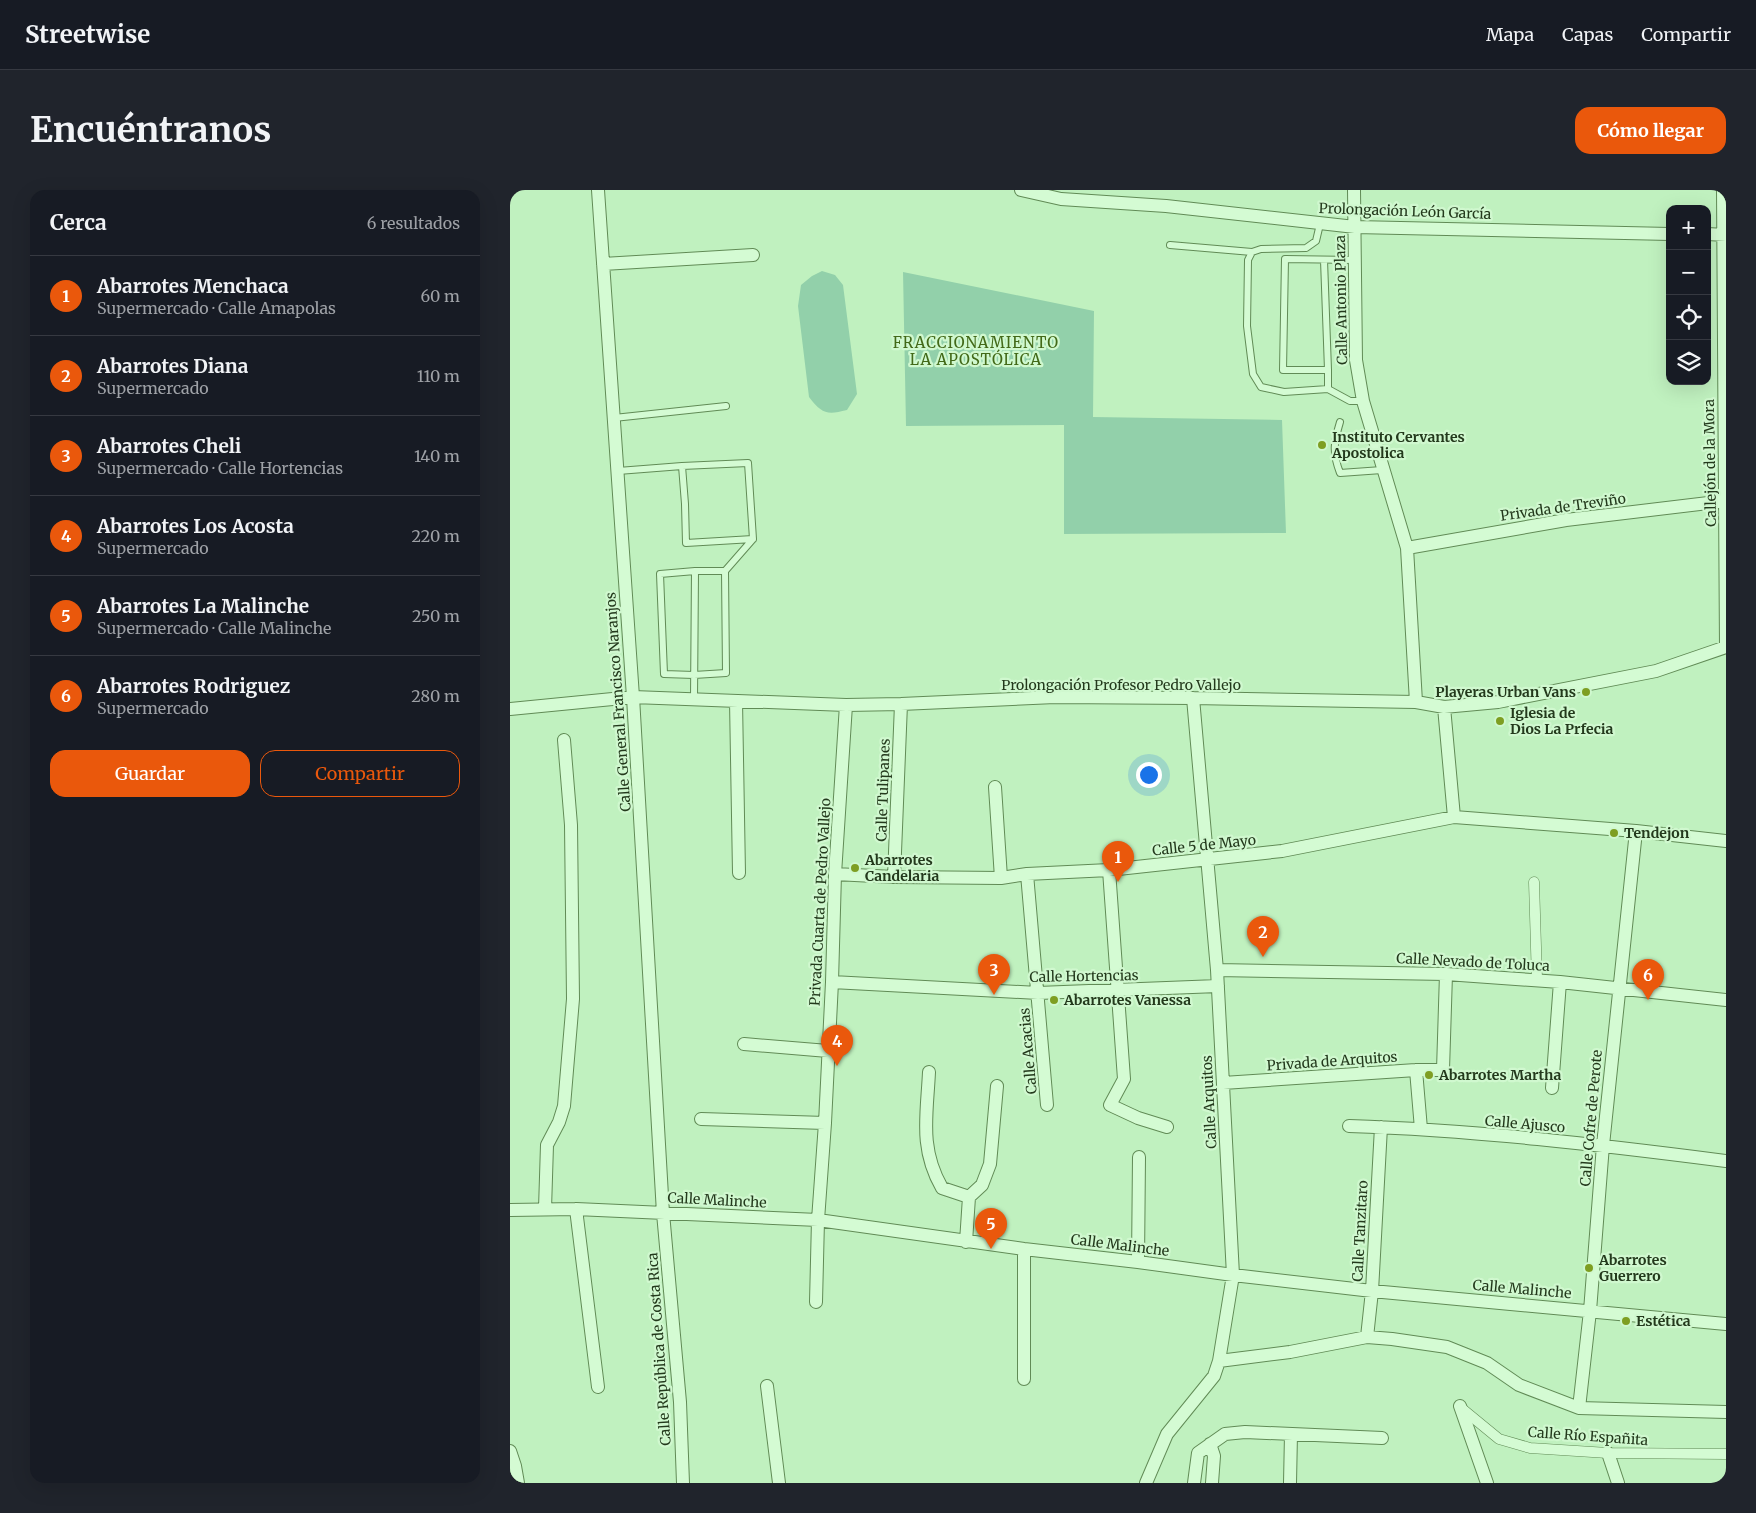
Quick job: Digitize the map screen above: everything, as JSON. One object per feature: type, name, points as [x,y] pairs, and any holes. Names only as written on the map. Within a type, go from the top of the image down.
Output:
[{"type":"street","name":"Calle General Francisco Naranjos","points":[[598,190],[633,698],[664,1213]]},
{"type":"street","name":"Prolongación León García","points":[[1021,190],[1060,199],[1166,206],[1355,227],[1666,234]]},
{"type":"street","name":"Calle Antonio Plaza","points":[[1354,190],[1356,360],[1363,401],[1382,470],[1407,548],[1416,702]]},
{"type":"street","name":"Callejón de la Mora","points":[[1723,190],[1726,647]]},
{"type":"street","points":[[1711,234],[1724,235]]},
{"type":"street","points":[[603,264],[753,255]]},
{"type":"street","name":"Privada de Treviño","points":[[1407,548],[1566,520],[1725,501]]},
{"type":"street","name":"Prolongación Profesor Pedro Vallejo","points":[[510,710],[633,698],[694,698],[736,702],[846,705],[1055,697],[1193,698],[1416,702],[1444,707],[1498,702],[1656,671],[1726,647]]},
{"type":"street","name":"Calle Arquitos","points":[[1146,1483],[1167,1434],[1214,1376],[1219,1361],[1233,1275],[1217,970],[1193,698]]},
{"type":"street","points":[[736,702],[740,873]]},
{"type":"street","name":"Calle Tulipanes","points":[[894,877],[901,704]]},
{"type":"street","name":"Privada Cuarta de Pedro Vallejo","points":[[816,1302],[818,1220],[832,982],[835,874],[846,705]]},
{"type":"street","points":[[1444,707],[1454,817]]},
{"type":"street","points":[[545,1209],[547,1145],[559,1122],[564,1106],[573,999],[571,825],[564,740]]},
{"type":"street","points":[[995,788],[1001,878]]},
{"type":"street","name":"Calle 5 de Mayo","points":[[835,874],[894,877],[1001,878],[1027,874],[1109,870],[1282,851],[1454,817],[1636,831],[1726,842]]},
{"type":"street","name":"Calle Cofre de Perote","points":[[1579,1408],[1590,1311],[1603,1146],[1636,831]]},
{"type":"street","points":[[1109,870],[1124,1079],[1110,1105],[1138,1118],[1167,1126]]},
{"type":"street","name":"Calle Acacias","points":[[1027,874],[1047,1105]]},
{"type":"street","points":[[1534,882],[1537,980]]},
{"type":"street","name":"Calle Nevado de Toluca","points":[[1217,970],[1446,974],[1560,982],[1726,1000]]},
{"type":"street","name":"Privada de Arquitos","points":[[1223,1083],[1416,1070],[1443,1070],[1446,974]]},
{"type":"street","name":"Calle Hortencias","points":[[832,982],[1038,993],[1218,986]]},
{"type":"street","points":[[1552,1088],[1560,982]]},
{"type":"street","points":[[744,1044],[828,1051]]},
{"type":"street","points":[[1416,1070],[1421,1129]]},
{"type":"street","points":[[929,1072],[925,1141],[933,1172],[942,1188],[969,1198]]},
{"type":"street","points":[[966,1242],[969,1198],[982,1185],[990,1164],[996,1086]]},
{"type":"street","points":[[701,1119],[825,1123]]},
{"type":"street","name":"Calle Ajusco","points":[[1349,1126],[1421,1129],[1603,1146],[1726,1161]]},
{"type":"street","name":"Calle Tanzitaro","points":[[1367,1337],[1372,1291],[1381,1127]]},
{"type":"street","points":[[1138,1262],[1139,1157]]},
{"type":"street","points":[[576,1209],[598,1387]]},
{"type":"street","name":"Calle Malinche","points":[[510,1210],[576,1209],[818,1220],[1024,1250],[1372,1291],[1726,1324]]},
{"type":"street","name":"Calle República de Costa Rica","points":[[664,1213],[680,1402],[683,1483]]},
{"type":"street","points":[[1024,1250],[1024,1379]]},
{"type":"street","points":[[1219,1361],[1290,1352],[1367,1337],[1447,1348],[1487,1362],[1520,1385],[1579,1408],[1726,1412]]},
{"type":"street","points":[[767,1386],[780,1483]]},
{"type":"street","points":[[1460,1406],[1487,1483]]},
{"type":"street","name":"Calle Río Españita","points":[[1460,1406],[1499,1439],[1530,1448],[1608,1453],[1726,1454]]},
{"type":"street","points":[[1194,1483],[1198,1453],[1225,1434],[1245,1432],[1382,1438]]},
{"type":"street","points":[[1290,1483],[1291,1434]]},
{"type":"street","points":[[1210,1444],[1214,1456],[1212,1483]]},
{"type":"street","points":[[510,1451],[518,1483]]},
{"type":"street","points":[[1608,1453],[1618,1483]]},
{"type":"lane","points":[[1170,245],[1252,252],[1261,249],[1306,248],[1316,241],[1320,224]]},
{"type":"lane","points":[[1286,249],[1283,370],[1328,370]]},
{"type":"lane","points":[[1252,252],[1248,260],[1247,326],[1253,374],[1261,387],[1284,392],[1328,388],[1350,401],[1363,401]]},
{"type":"lane","points":[[1285,259],[1356,260]]},
{"type":"lane","points":[[1324,260],[1328,388]]},
{"type":"lane","points":[[614,418],[726,406]]},
{"type":"lane","points":[[1340,422],[1334,442],[1336,462],[1340,473],[1382,470]]},
{"type":"lane","points":[[618,471],[748,462],[753,540],[725,571],[726,673],[664,674],[660,574],[725,571]]},
{"type":"lane","points":[[682,466],[686,543],[753,540]]},
{"type":"lane","points":[[694,698],[695,572]]},
{"type":"green space","points":[[822,271],[835,275],[843,285],[857,394],[847,410],[830,413],[821,410],[809,397],[798,306],[801,285]]},
{"type":"green space","points":[[903,272],[1094,311],[1093,417],[1282,420],[1286,533],[1064,534],[1064,425],[906,426]]},
{"type":"place","name":"Instituto Cervantes Apostolica","points":[[1322,445]]},
{"type":"place","name":"Playeras Urban Vans","points":[[1586,692]]},
{"type":"place","name":"Iglesia de Dios La Prfecia","points":[[1500,721]]},
{"type":"place","name":"Tendejon","points":[[1614,833]]},
{"type":"place","name":"Abarrotes Candelaria","points":[[855,868]]},
{"type":"place","name":"Abarrotes Menchaca","points":[[1118,882]]},
{"type":"place","name":"Abarrotes Diana","points":[[1263,957]]},
{"type":"place","name":"Abarrotes Cheli","points":[[994,995]]},
{"type":"place","name":"Abarrotes Vanessa","points":[[1054,1000]]},
{"type":"place","name":"Abarrotes Rodriguez","points":[[1648,1000]]},
{"type":"place","name":"Abarrotes Los Acosta","points":[[837,1066]]},
{"type":"place","name":"Abarrotes Martha","points":[[1429,1075]]},
{"type":"place","name":"Abarrotes La Malinche","points":[[991,1249]]},
{"type":"place","name":"Abarrotes Guerrero","points":[[1589,1268]]},
{"type":"place","name":"Estética","points":[[1626,1321]]},
{"type":"district","name":"FRACCIONAMIENTO LA APOSTÓLICA","points":[[976,352]]}]
